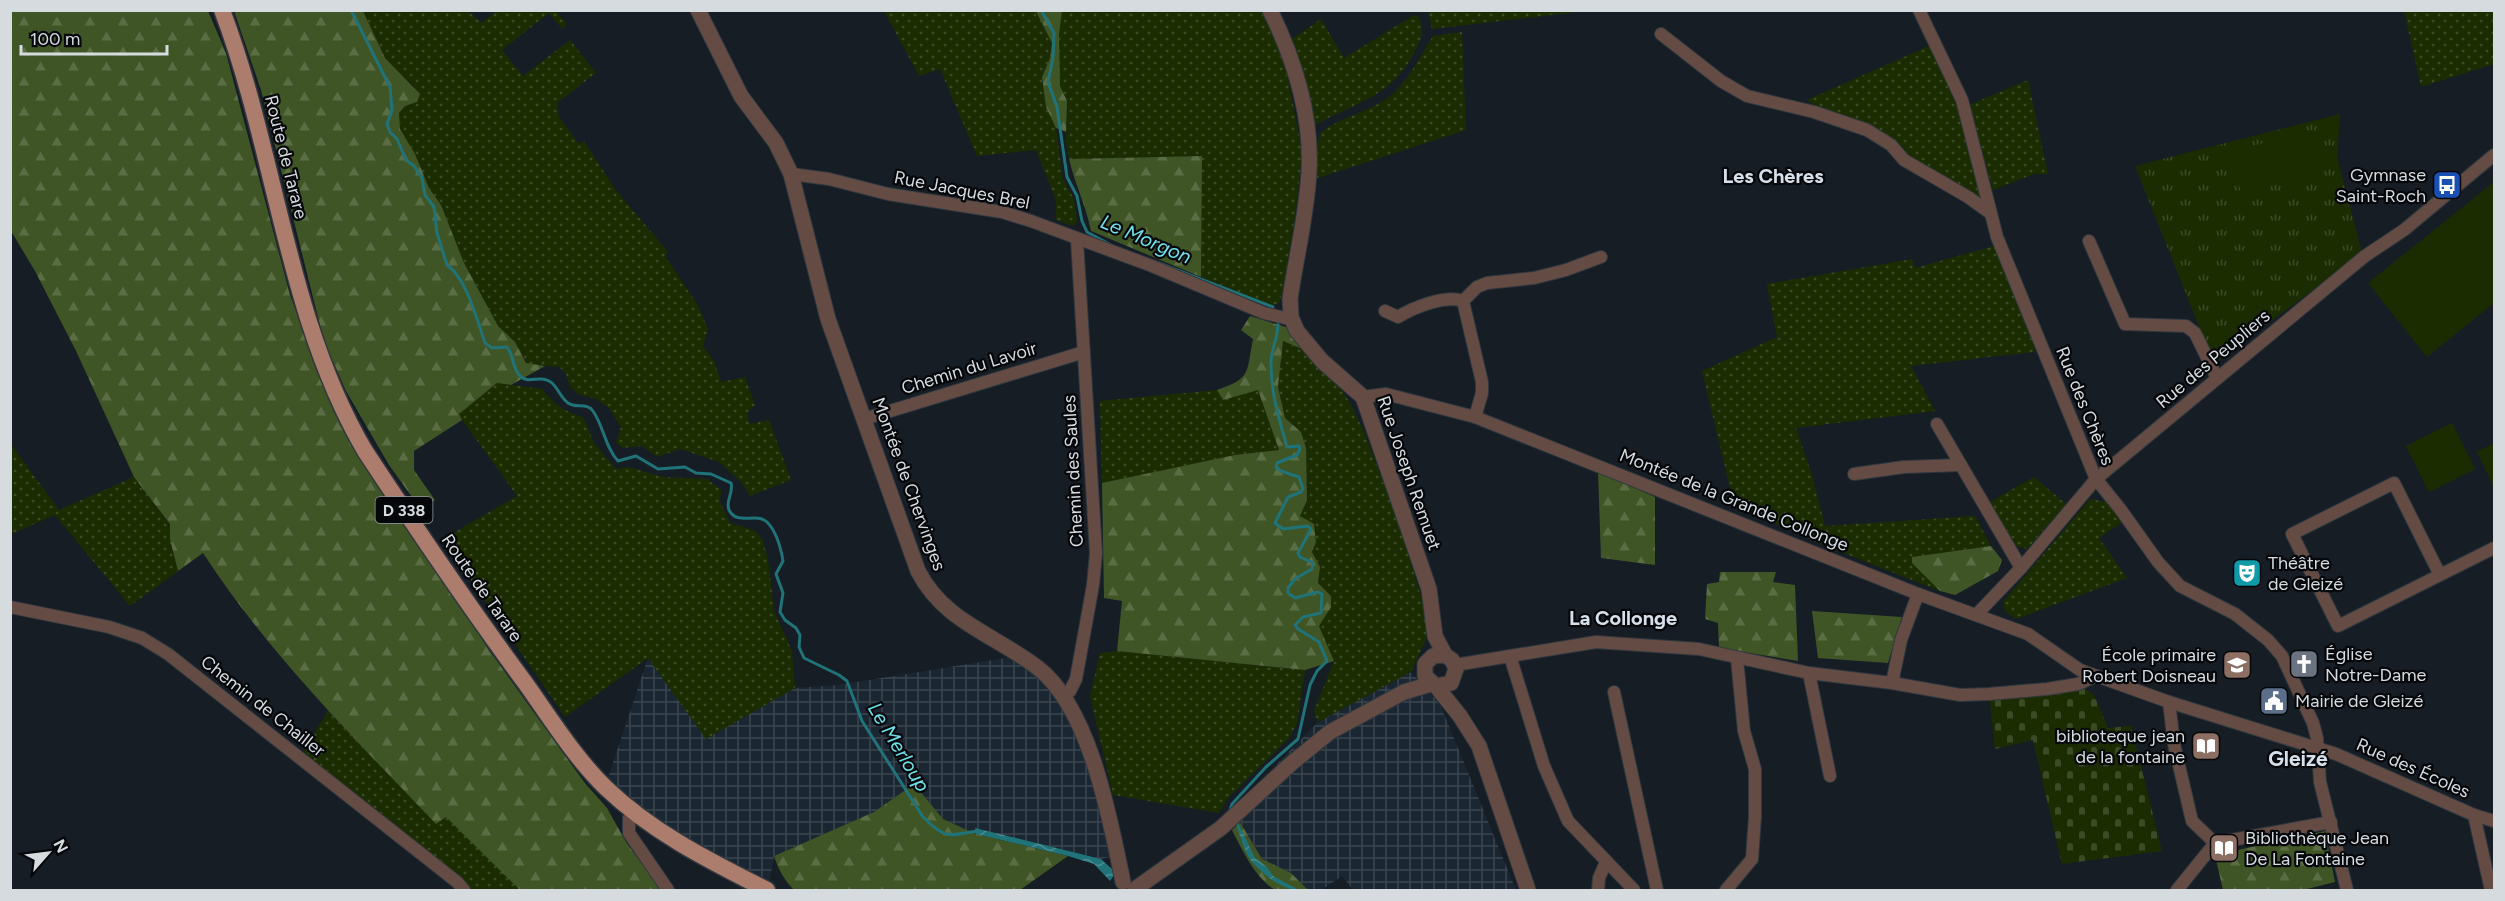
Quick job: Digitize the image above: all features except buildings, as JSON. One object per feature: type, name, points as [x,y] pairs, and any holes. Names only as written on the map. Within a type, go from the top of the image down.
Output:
[{"type":"main road","name":"Route de Tarare","points":[[222,10],[238,53],[306,314],[320,359],[350,425],[391,490],[492,638],[582,761],[633,812],[686,849],[767,891]]},
{"type":"street","name":"Montée de Chervinges","points":[[698,10],[741,96],[776,143],[791,174],[828,319],[912,554],[930,592],[960,619],[1039,669],[1064,696],[1076,716],[1086,742],[1127,888]]},
{"type":"street","points":[[1270,10],[1295,71],[1308,135],[1309,171],[1290,299],[1291,318]]},
{"type":"street","name":"Rue des Chères","points":[[1919,10],[1962,100],[1981,169],[1989,213],[2008,266],[2096,479],[2158,562],[2180,586],[2235,614],[2268,640],[2282,656],[2313,723],[2317,738],[2320,782],[2347,891]]},
{"type":"street","points":[[1661,34],[1721,81],[1747,96],[1814,112],[1867,130],[1891,145],[1904,160],[1968,197],[1989,213]]},
{"type":"street","name":"Rue des Peupliers","points":[[1977,614],[2021,568],[2096,479],[2365,256],[2404,230],[2494,155]]},
{"type":"street","name":"Rue Jacques Brel","points":[[791,174],[829,179],[888,194],[1002,212],[1152,266],[1264,313],[1291,318]]},
{"type":"street","name":"Chemin des Saules","points":[[1064,696],[1076,680],[1093,585],[1096,553],[1077,240]]},
{"type":"street","points":[[2089,241],[2125,324],[2186,326],[2195,333],[2217,378]]},
{"type":"street","points":[[1463,301],[1477,287],[1487,283],[1534,278],[1566,270],[1601,257]]},
{"type":"street","points":[[1385,311],[1398,317],[1412,309],[1455,298],[1463,301]]},
{"type":"street","points":[[1463,301],[1482,382],[1482,393],[1475,417]]},
{"type":"street","name":"Rue Joseph Remuet","points":[[1291,318],[1297,331],[1322,361],[1363,397],[1429,590],[1435,636],[1442,664]]},
{"type":"street","name":"Chemin du Lavoir","points":[[864,419],[1084,352]]},
{"type":"street","name":"Montée de la Grande Collonge","points":[[1363,397],[1386,394],[1475,417],[1918,594],[2028,634],[2080,670],[2096,676]]},
{"type":"street","points":[[1937,424],[2021,568]]},
{"type":"street","points":[[1854,474],[1904,467],[1961,465]]},
{"type":"street","points":[[2440,575],[2394,483],[2292,534],[2338,626],[2440,575],[2494,548]]},
{"type":"street","points":[[1892,683],[1901,640],[1918,594]]},
{"type":"street","points":[[10,595],[15,608]]},
{"type":"street","name":"Chemin de Chailler","points":[[15,608],[109,627],[142,638],[159,648],[457,882],[464,891]]},
{"type":"street","points":[[1528,891],[1479,746],[1460,716],[1425,676],[1442,664],[1596,642],[1699,649],[1809,674],[1892,683],[1960,694],[1983,695],[2078,684],[2096,676],[2169,702],[2174,744],[2192,821],[2215,843]]},
{"type":"street","points":[[1510,656],[1544,766],[1568,821],[1634,891]]},
{"type":"street","points":[[1726,891],[1752,859],[1755,817],[1755,769],[1744,731],[1737,659]]},
{"type":"street","points":[[1404,693],[1434,685],[1446,686],[1442,664]]},
{"type":"street","points":[[1127,888],[1221,828],[1293,762],[1330,732],[1404,693],[1442,664]]},
{"type":"street","points":[[1442,664],[1453,690],[1460,716]]},
{"type":"street","points":[[1809,674],[1830,776]]},
{"type":"street","points":[[1614,692],[1657,891]]},
{"type":"street","name":"Rue des Écoles","points":[[2169,702],[2337,754],[2474,815],[2494,820]]},
{"type":"street","points":[[633,812],[629,818],[629,833],[668,891]]},
{"type":"street","points":[[2474,815],[2491,891]]},
{"type":"street","points":[[2177,891],[2215,843],[2331,822]]},
{"type":"street","points":[[1598,891],[1599,878],[1606,862]]},
{"type":"shaded area","points":[[1012,657],[1038,674],[1062,698],[1080,735],[1111,857],[1101,859],[976,829],[976,834],[943,819],[914,785],[874,812],[774,856],[768,890],[605,787],[648,658],[706,738],[795,688],[838,685]]},
{"type":"shaded area","points":[[1411,672],[1440,704],[1516,890],[1353,890],[1342,876],[1323,889],[1308,890],[1291,873],[1262,859],[1233,809],[1318,722]]},
{"type":"green space","points":[[1428,10],[1586,10],[1586,11],[1432,29]]},
{"type":"green space","points":[[11,11],[208,11],[226,53],[290,295],[326,392],[357,451],[489,650],[584,782],[607,808],[626,842],[661,890],[520,890],[446,817],[436,824],[343,727],[255,625],[203,553],[178,571],[170,539],[170,524],[134,477],[76,351],[35,271],[11,231]]},
{"type":"green space","points":[[234,11],[363,11],[385,58],[420,94],[417,102],[405,106],[399,113],[400,129],[415,154],[429,188],[441,205],[464,263],[498,326],[515,342],[526,363],[545,366],[511,385],[497,383],[459,414],[462,420],[414,451],[414,470],[435,500],[422,511],[389,465],[346,391],[324,341],[261,90]]},
{"type":"green space","points":[[363,11],[468,11],[482,23],[496,11],[556,11],[567,24],[562,29],[549,13],[502,50],[523,76],[570,40],[596,73],[557,103],[559,117],[579,144],[584,141],[615,189],[668,252],[665,256],[697,304],[708,329],[703,346],[714,361],[721,382],[745,377],[755,405],[747,413],[750,424],[769,420],[791,480],[750,496],[742,483],[719,462],[680,449],[657,457],[642,446],[623,448],[616,442],[621,427],[609,408],[596,399],[578,394],[570,387],[566,374],[559,367],[527,364],[515,342],[498,326],[464,263],[441,205],[429,188],[415,154],[400,129],[399,113],[405,106],[417,102],[412,84],[392,68],[385,58]]},
{"type":"green space","points":[[884,11],[1037,11],[1052,43],[1050,58],[1042,77],[1046,107],[1056,128],[1063,179],[1074,199],[1077,221],[1073,226],[1056,220],[1056,200],[1036,150],[977,156],[940,69],[919,76]]},
{"type":"green space","points":[[1036,11],[1062,11],[1059,34],[1060,86],[1067,101],[1066,132],[1056,128],[1046,107],[1042,77],[1050,58],[1052,43]]},
{"type":"green space","points":[[1062,11],[1261,11],[1275,40],[1288,78],[1302,152],[1296,210],[1279,303],[1272,306],[1201,277],[1201,156],[1069,159],[1066,142],[1067,101],[1060,86],[1059,34]]},
{"type":"green space","points":[[2404,11],[2494,11],[2494,64],[2421,87]]},
{"type":"green space","points":[[1414,15],[1418,16],[1420,21],[1421,38],[1396,79],[1372,97],[1315,125],[1292,39],[1321,19],[1344,58]]},
{"type":"green space","points":[[1462,32],[1466,130],[1315,179],[1319,134],[1340,121],[1378,104],[1396,91],[1410,74],[1433,36]]},
{"type":"green space","points":[[1931,45],[1957,101],[1982,197],[1975,196],[1914,161],[1889,138],[1818,108],[1807,100]]},
{"type":"green space","points":[[2028,80],[2048,174],[2034,174],[1993,190],[1969,105]]},
{"type":"green space","points":[[2340,114],[2337,157],[2362,253],[2214,364],[2135,166]]},
{"type":"green space","points":[[2313,130],[2323,171],[2242,195],[2229,152]]},
{"type":"green space","points":[[1202,156],[1201,277],[1091,231],[1069,159]]},
{"type":"green space","points":[[2494,182],[2494,303],[2427,357],[2368,283]]},
{"type":"green space","points":[[1994,246],[2033,340],[2035,352],[1911,366],[1935,411],[1796,428],[1812,475],[1825,526],[1975,516],[1991,546],[1912,557],[1912,563],[1940,591],[1818,543],[1734,505],[1702,371],[1777,337],[1767,284],[1912,259],[1915,268]]},
{"type":"green space","points":[[1250,316],[1289,328],[1307,351],[1283,341],[1278,387],[1285,418],[1301,432],[1306,448],[1307,500],[1300,516],[1314,524],[1316,542],[1312,552],[1320,567],[1318,583],[1331,596],[1331,607],[1319,626],[1334,661],[1305,670],[1117,651],[1122,601],[1104,598],[1102,483],[1235,455],[1279,450],[1258,390],[1223,400],[1217,390],[1236,382],[1246,373],[1253,339],[1241,330]]},
{"type":"green space","points":[[1283,341],[1307,351],[1332,375],[1350,403],[1365,434],[1402,533],[1425,610],[1427,637],[1411,672],[1318,722],[1314,711],[1334,661],[1319,626],[1331,607],[1318,583],[1320,567],[1312,552],[1316,542],[1300,516],[1307,500],[1306,448],[1301,432],[1285,418],[1278,387]]},
{"type":"green space","points":[[497,383],[542,389],[560,407],[583,417],[594,443],[616,469],[628,467],[663,477],[707,479],[721,490],[720,502],[730,523],[754,530],[763,540],[769,566],[774,611],[792,651],[795,688],[706,739],[648,658],[565,717],[443,539],[517,496],[458,414]]},
{"type":"green space","points":[[1258,389],[1279,450],[1235,455],[1102,483],[1100,401],[1217,390],[1223,400]]},
{"type":"green space","points":[[2452,423],[2475,469],[2429,492],[2406,446]]},
{"type":"green space","points":[[10,443],[59,510],[134,477],[170,525],[170,539],[178,571],[130,606],[55,515],[11,534]]},
{"type":"green space","points":[[2494,443],[2494,488],[2477,452]]},
{"type":"green space","points":[[1598,471],[1655,497],[1655,565],[1601,558]]},
{"type":"green space","points":[[2034,477],[2066,504],[2027,549],[2012,545],[1988,503]]},
{"type":"green space","points":[[2090,499],[2107,502],[2122,522],[2099,538],[2127,578],[2016,619],[2005,611],[2003,602]]},
{"type":"green space","points":[[1991,546],[2002,560],[1998,571],[1955,595],[1940,591],[1912,563],[1912,557]]},
{"type":"green space","points":[[1720,572],[1776,572],[1773,582],[1795,585],[1798,661],[1719,648],[1718,623],[1705,619],[1707,584],[1719,582]]},
{"type":"green space","points":[[1812,611],[1902,617],[1888,663],[1818,658]]},
{"type":"green space","points":[[1117,651],[1305,670],[1297,723],[1289,738],[1228,798],[1219,813],[1113,795],[1090,696],[1100,653]]},
{"type":"green space","points":[[2078,684],[2094,695],[2108,728],[2131,726],[2162,851],[2062,864],[2033,740],[1995,749],[1989,694]]},
{"type":"green space","points":[[328,711],[436,823],[446,816],[521,890],[470,890],[463,881],[302,753]]},
{"type":"green space","points":[[914,784],[943,819],[976,834],[1068,856],[1020,890],[794,890],[788,883],[774,856],[874,812]]},
{"type":"green space","points":[[1240,822],[1262,859],[1291,873],[1308,890],[1277,890],[1261,878],[1232,830]]},
{"type":"green space","points":[[2325,831],[2335,882],[2303,890],[2223,890],[2215,855]]},
{"type":"water","points":[[1238,823],[1255,858],[1267,867],[1273,876],[1299,890],[1285,887],[1270,879],[1252,862],[1236,824]]},
{"type":"water","points":[[975,828],[1101,859],[1113,870],[1114,875],[1110,881],[1094,864],[976,834]]},
{"type":"waterway","name":"Le Merloup","points":[[351,10],[390,87],[392,110],[387,124],[390,132],[397,139],[406,160],[414,166],[422,178],[425,195],[434,207],[437,233],[447,265],[454,271],[466,290],[485,343],[492,348],[507,347],[516,369],[523,378],[547,380],[568,403],[591,408],[610,450],[618,461],[636,456],[658,469],[685,467],[696,473],[711,474],[731,483],[728,507],[732,515],[763,519],[775,535],[783,561],[776,574],[783,593],[780,612],[800,635],[799,647],[804,658],[847,681],[862,721],[923,817],[943,833],[954,835],[978,831]]},
{"type":"waterway","name":"Le Morgon","points":[[1041,10],[1054,33],[1053,58],[1048,82],[1057,107],[1067,177],[1077,196],[1082,221],[1087,232],[1111,245]]},
{"type":"waterway","name":"Le Morgon","points":[[1159,263],[1273,307]]},
{"type":"waterway","name":"Le Morgon","points":[[1230,810],[1232,804],[1266,767],[1298,739],[1310,685],[1317,671],[1327,661],[1319,642],[1295,625],[1303,617],[1321,613],[1322,594],[1318,592],[1295,598],[1288,593],[1288,588],[1295,579],[1312,569],[1313,563],[1300,557],[1298,553],[1311,529],[1308,526],[1283,529],[1275,523],[1288,497],[1303,489],[1299,477],[1276,467],[1277,463],[1297,455],[1300,449],[1299,446],[1287,447],[1274,396],[1271,363],[1278,321]]},
{"type":"place","name":"Gymnase Saint-Roch","points":[[2447,185]]},
{"type":"place","name":"Théâtre de Gleizé","points":[[2247,573]]},
{"type":"place","name":"Église Notre-Dame","points":[[2304,664]]},
{"type":"place","name":"École primaire Robert Doisneau","points":[[2237,665]]},
{"type":"place","name":"Mairie de Gleizé","points":[[2274,701]]},
{"type":"place","name":"biblioteque jean de la fontaine","points":[[2206,746]]},
{"type":"place","name":"Bibliothèque Jean De La Fontaine","points":[[2224,848]]},
{"type":"district","name":"Les Chères","points":[[1773,176]]},
{"type":"district","name":"La Collonge","points":[[1623,618]]},
{"type":"district","name":"Gleizé","points":[[2298,759]]}]
